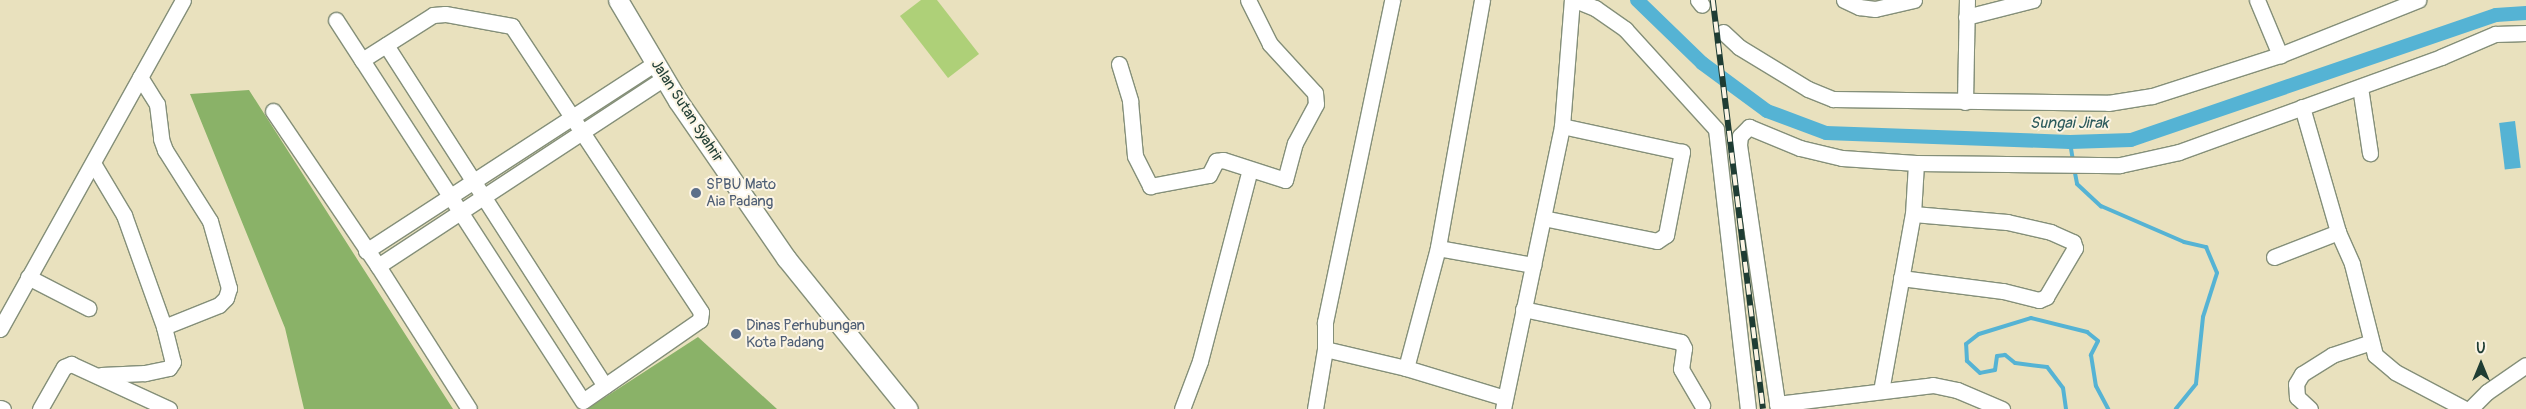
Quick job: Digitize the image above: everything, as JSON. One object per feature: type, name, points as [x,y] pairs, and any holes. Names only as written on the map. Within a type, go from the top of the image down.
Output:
[{"type":"main road","name":"Jalan Sutan Syahrir","points":[[618,0],[660,71],[786,258],[908,409]]},
{"type":"street","points":[[0,329],[183,0]]},
{"type":"street","points":[[1119,64],[1130,101],[1135,156],[1150,186],[1209,175],[1216,161],[1222,160],[1284,180],[1295,143],[1316,104],[1315,93],[1307,80],[1270,44],[1248,0]]},
{"type":"street","points":[[1315,409],[1326,349],[1326,322],[1392,0]]},
{"type":"street","points":[[1406,368],[1438,248],[1482,0]]},
{"type":"street","points":[[1326,349],[1406,368],[1504,403],[1562,126],[1573,0],[1595,8],[1625,29],[1716,129],[1748,409]]},
{"type":"street","points":[[1844,0],[1859,7],[1875,9],[1914,0]]},
{"type":"street","points":[[1964,102],[1967,0]]},
{"type":"street","points":[[1966,17],[2033,0]]},
{"type":"street","points":[[2257,0],[2280,55]]},
{"type":"street","points":[[1723,32],[1739,47],[1820,96],[1855,101],[2108,103],[2152,96],[2280,55],[2418,0]]},
{"type":"street","points":[[336,20],[460,212],[584,401],[700,320],[701,312],[512,26],[445,14],[433,15],[362,60]]},
{"type":"street","points":[[2002,409],[1946,387],[1919,386],[1881,391],[1852,402],[1777,406],[1740,136],[1749,127],[1800,148],[1830,157],[1916,163],[2060,166],[2120,165],[2179,152],[2360,87],[2496,34],[2526,33]]},
{"type":"street","points":[[386,45],[604,386]]},
{"type":"street","points":[[366,251],[572,116],[660,71]]},
{"type":"street","points":[[378,266],[582,131],[660,71]]},
{"type":"street","points":[[140,77],[157,104],[161,139],[166,150],[210,221],[229,288],[226,298],[220,305],[164,327]]},
{"type":"street","points":[[2360,87],[2370,153]]},
{"type":"street","points":[[2302,107],[2338,232],[2352,264],[2375,355],[2384,365],[2465,409]]},
{"type":"street","points":[[273,111],[366,251],[378,266],[469,409]]},
{"type":"street","points":[[1543,218],[1656,241],[1666,235],[1682,152],[1562,126]]},
{"type":"street","points":[[93,162],[124,215],[164,327],[173,362],[169,368],[101,375]]},
{"type":"street","points":[[1881,391],[1913,214],[1916,163]]},
{"type":"street","points":[[1182,409],[1200,361],[1250,169]]},
{"type":"street","points":[[1901,278],[2003,291],[2039,300],[2046,297],[2075,248],[2073,242],[2060,235],[2015,224],[1913,214]]},
{"type":"street","points":[[2274,257],[2338,232]]},
{"type":"street","points":[[1438,248],[1533,265]]},
{"type":"street","points":[[28,277],[88,308]]},
{"type":"street","points":[[1523,310],[1681,342],[1684,348],[1681,369],[1702,405]]},
{"type":"street","points":[[2310,409],[2297,397],[2296,384],[2302,374],[2332,355],[2371,342]]},
{"type":"street","points":[[40,409],[64,367],[71,364],[101,375],[169,409]]},
{"type":"street","points":[[2470,409],[2487,392],[2526,365]]},
{"type":"green space","points":[[921,0],[937,0],[979,54],[948,78],[900,16]]},
{"type":"green space","points":[[249,90],[453,409],[304,409],[285,328],[190,94]]},
{"type":"green space","points":[[698,337],[777,409],[587,409]]},
{"type":"water","points":[[2515,121],[2521,168],[2505,170],[2499,123]]},
{"type":"waterway","name":"Sungai Jirak","points":[[1637,0],[1702,63],[1767,111],[1826,133],[2070,142],[2131,140],[2496,15],[2526,13]]},
{"type":"waterway","points":[[2070,142],[2073,161]]},
{"type":"waterway","points":[[2074,168],[2077,184],[2101,206],[2184,242],[2206,247],[2217,273],[2203,317],[2196,384],[2176,409]]},
{"type":"waterway","points":[[2066,409],[2063,388],[2047,367],[2015,363],[2005,355],[1997,356],[1995,370],[1980,373],[1967,361],[1966,344],[1979,334],[2031,318],[2087,332],[2098,341],[2091,355],[2096,386],[2108,409]]},
{"type":"railway","points":[[1713,0],[1763,409]]},
{"type":"place","name":"SPBU Mato Aia Padang","points":[[696,193]]},
{"type":"place","name":"Dinas Perhubungan Kota Padang","points":[[736,334]]}]
